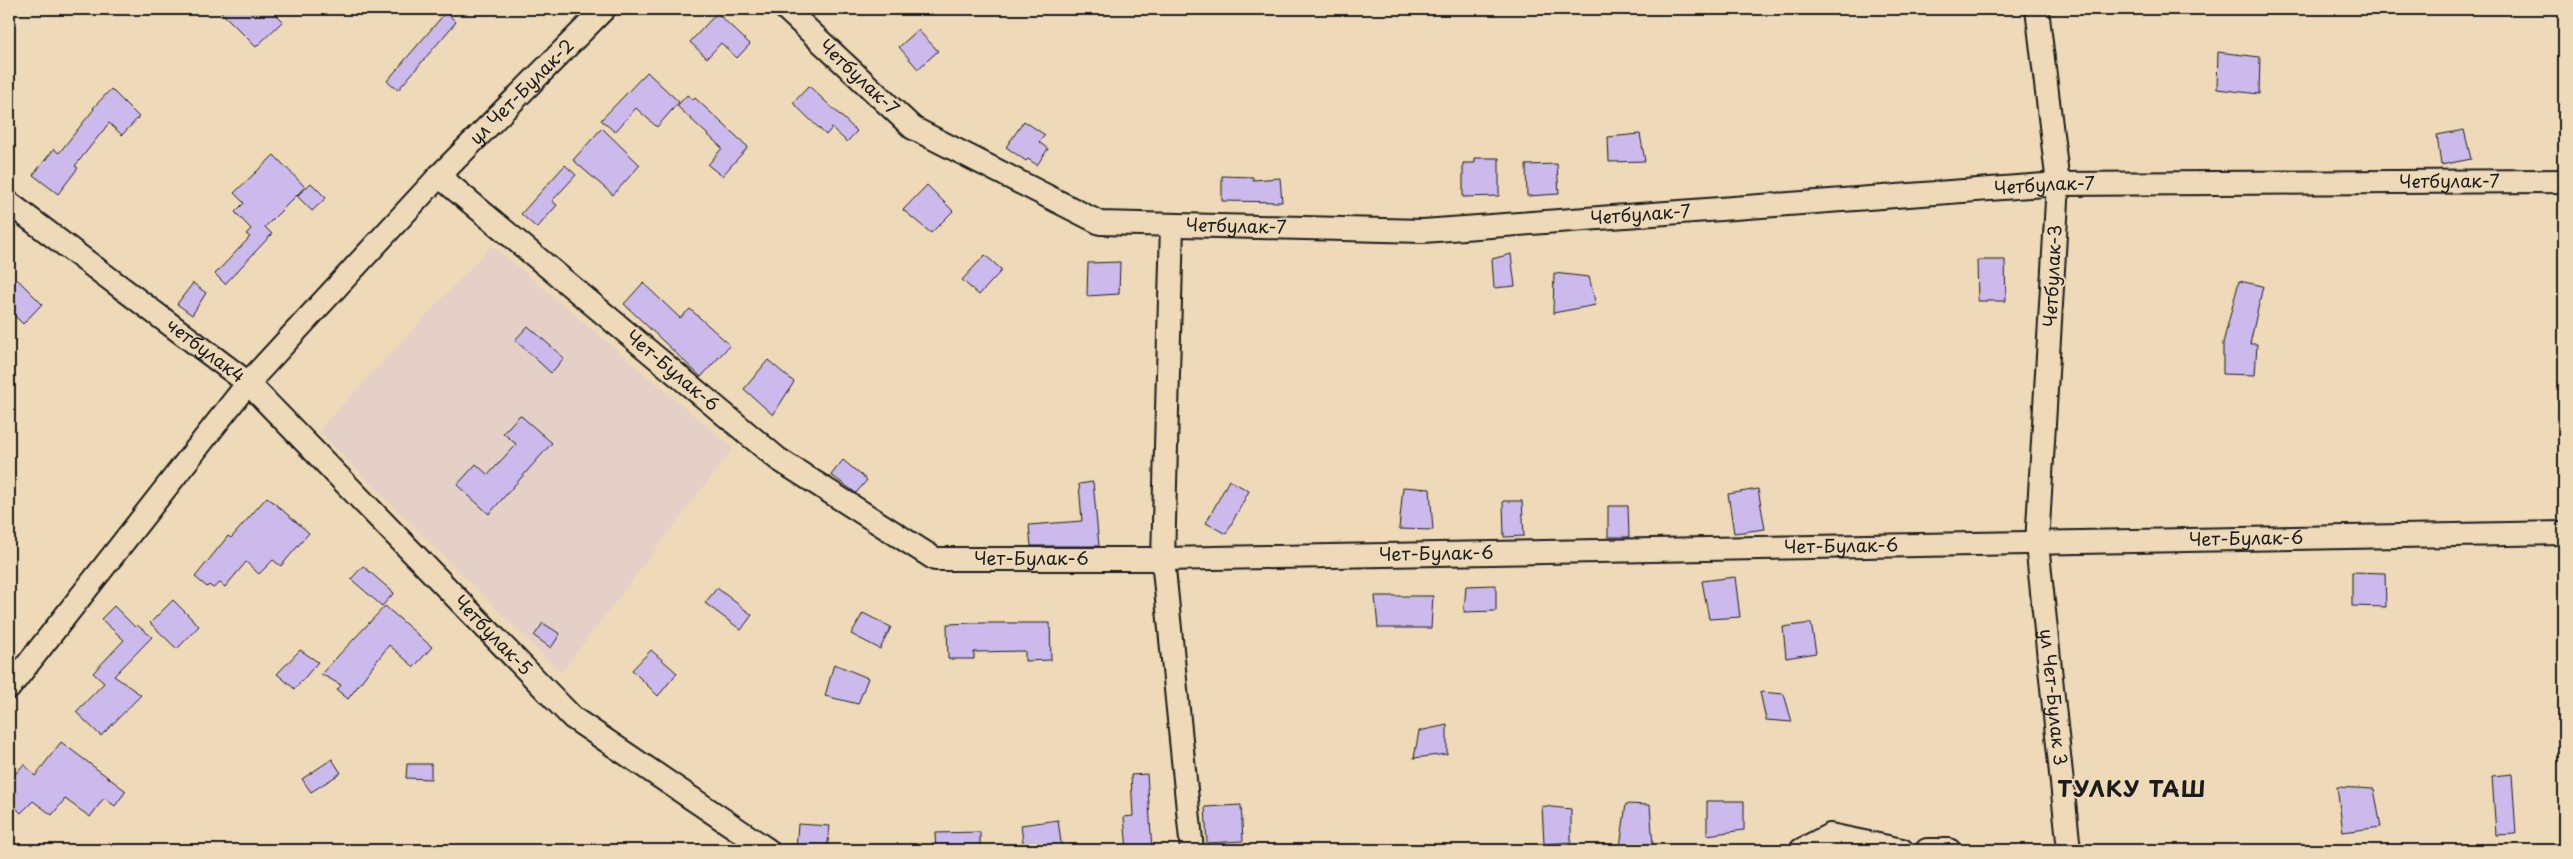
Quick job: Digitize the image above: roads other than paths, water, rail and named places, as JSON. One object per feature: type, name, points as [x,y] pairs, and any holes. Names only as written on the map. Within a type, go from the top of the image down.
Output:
[{"type":"street","name":"ул Чет-Булак-2","points":[[439,176],[604,9]]},
{"type":"street","name":"Четбулак-7","points":[[786,9],[913,128],[1100,223],[1423,230],[2058,184],[2564,181]]},
{"type":"street","name":"Четбулак-3","points":[[2037,9],[2058,184],[2038,544]]},
{"type":"street","name":"четбулак4","points":[[9,204],[248,383],[439,176]]},
{"type":"street","name":"Чет-Булак-6","points":[[439,176],[778,458],[935,558],[1163,559],[2564,533]]},
{"type":"street","points":[[1172,225],[1163,559],[1192,850]]},
{"type":"street","points":[[9,688],[248,383]]},
{"type":"street","name":"Четбулак-5","points":[[248,383],[573,718],[768,850]]},
{"type":"street","name":"ул Чет-Булак 3","points":[[2038,544],[2069,850]]},
{"type":"street","points":[[1801,850],[1830,835],[1902,850]]},
{"type":"street","points":[[1927,850],[1949,850]]},
{"type":"district","name":"ТУЛКУ ТАШ","points":[[2132,789]]}]
